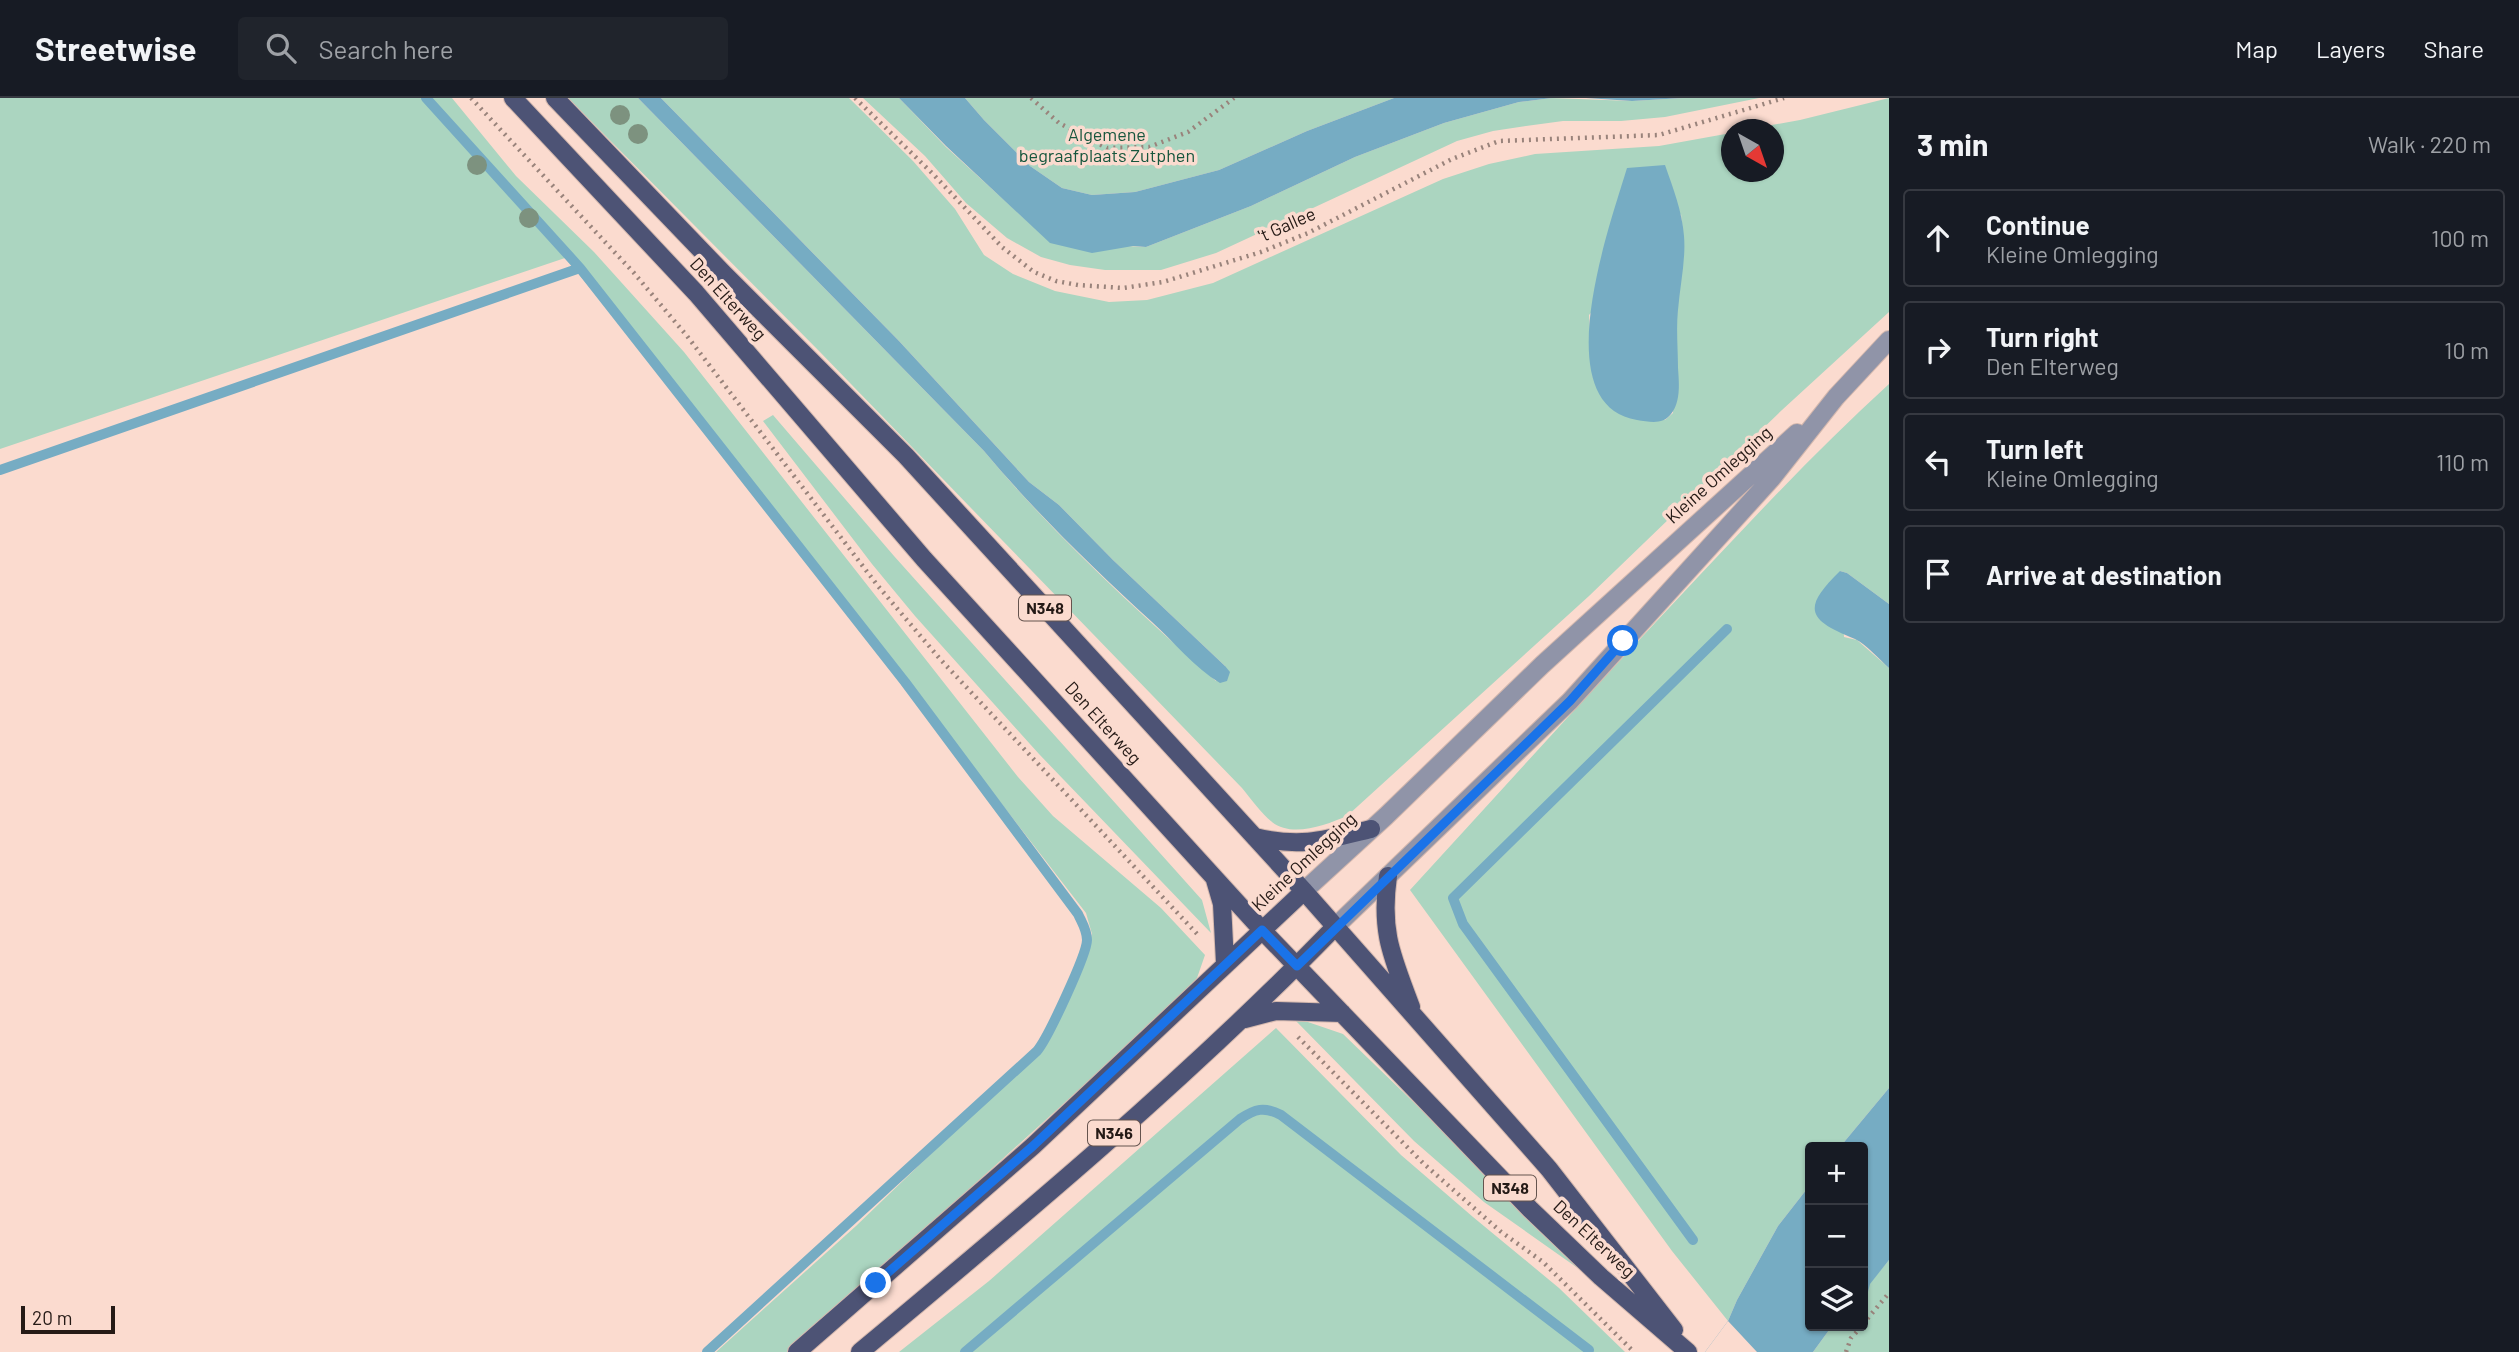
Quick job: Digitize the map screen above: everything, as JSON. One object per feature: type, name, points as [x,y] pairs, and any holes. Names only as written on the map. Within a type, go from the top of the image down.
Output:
[{"type":"main road","name":"Den Elterweg","points":[[513,98],[695,293],[924,559],[1262,930],[1530,1209],[1601,1277],[1689,1352]]},
{"type":"main road","name":"Den Elterweg","points":[[555,98],[723,273],[906,456],[1304,891],[1549,1169],[1689,1352]]},
{"type":"main road","points":[[1255,837],[1278,843],[1298,844],[1371,829]]},
{"type":"main road","points":[[1214,876],[1222,904],[1224,963]]},
{"type":"main road","points":[[1388,876],[1384,905],[1385,929],[1390,951],[1414,1017]]},
{"type":"main road","name":"Kleine Omlegging","points":[[797,1352],[1033,1146],[1133,1054],[1224,963],[1304,891]]},
{"type":"main road","name":"Kleine Omlegging","points":[[860,1352],[988,1246],[1241,1020],[1335,927]]},
{"type":"main road","points":[[1241,1020],[1276,1011],[1342,1013]]},
{"type":"street","name":"Kleine Omlegging","points":[[1335,927],[1570,701],[1772,478],[1836,397],[1889,340]]},
{"type":"street","name":"Kleine Omlegging","points":[[1304,891],[1542,665],[1836,397]]},
{"type":"path","points":[[471,98],[634,273],[678,325],[878,586],[940,659],[1181,918]]},
{"type":"path","name":"'t Gallee","points":[[855,98],[932,173],[1002,247],[1025,266],[1056,281],[1123,288],[1163,282],[1262,253],[1308,233],[1452,159],[1499,141],[1660,135],[1784,98]]},
{"type":"path","points":[[1031,98],[1059,123],[1107,148],[1149,147],[1188,132],[1234,98]]},
{"type":"path","points":[[1308,1047],[1424,1164],[1500,1231],[1543,1262],[1634,1352]]},
{"type":"path","points":[[1868,1318],[1889,1293]]},
{"type":"path","points":[[1846,1352],[1857,1331]]},
{"type":"green space","points":[[0,98],[452,98],[516,176],[594,252],[684,352],[1018,777],[1053,816],[1161,908],[1205,955],[1197,978],[1177,1001],[789,1352],[716,1352],[856,1226],[1043,1043],[1088,948],[1092,934],[1086,913],[741,467],[565,258],[0,449]]},
{"type":"green space","points":[[568,98],[638,98],[984,451],[1066,541],[1216,681],[1225,666],[1059,505],[1029,482],[899,341],[661,98],[849,98],[913,161],[955,209],[984,255],[1013,274],[1055,291],[1109,302],[1147,300],[1213,283],[1443,179],[1489,164],[1535,154],[1659,146],[1721,135],[1721,182],[1784,182],[1784,123],[1889,98],[1889,312],[1782,410],[1589,596],[1347,816],[1299,830],[1280,827],[1256,806],[1242,788],[820,352]],"holes":[[[1681,214],[1682,252],[1673,413],[1665,420],[1593,378],[1589,315]]]},
{"type":"green space","points":[[863,98],[899,98],[946,147],[1050,242],[1146,247],[1251,206],[1355,157],[1444,123],[1519,102],[1552,98],[1632,101],[1759,98],[1665,117],[1621,121],[1563,121],[1493,131],[1457,141],[1216,253],[1161,270],[1105,270],[1041,257],[1007,238],[966,203],[925,156]]},
{"type":"green space","name":"Algemene begraafplaats Zutphen","points":[[965,98],[1394,98],[1307,131],[1219,170],[1135,192],[1092,195],[1062,188],[1030,166]]},
{"type":"green space","points":[[1889,384],[1889,604],[1847,573],[1840,571],[1844,637],[1857,640],[1889,668],[1889,1088],[1844,1142],[1805,1142],[1805,1191],[1778,1226],[1728,1321],[1672,1251],[1410,890],[1745,528]]},
{"type":"green space","points":[[773,415],[894,556],[1202,900],[1211,933],[1039,754],[915,616],[763,421]]},
{"type":"green space","points":[[1302,1020],[1343,1034],[1490,1176],[1579,1269],[1484,1202],[1414,1141],[1296,1021]]},
{"type":"green space","points":[[1276,1028],[1401,1155],[1559,1288],[1625,1352],[899,1352],[989,1281]]},
{"type":"green space","points":[[1889,1260],[1889,1352],[1813,1352],[1828,1331],[1868,1331],[1869,1284]]},
{"type":"water","points":[[638,98],[661,98],[899,341],[1029,482],[1059,505],[1225,666],[1230,672],[1227,681],[1220,683],[1202,670],[1065,540],[984,451]]},
{"type":"water","points":[[899,98],[965,98],[1030,166],[1062,188],[1092,195],[1135,192],[1219,170],[1307,131],[1394,98],[1552,98],[1519,102],[1444,123],[1355,157],[1251,206],[1146,247],[1133,246],[1092,253],[1050,243]]},
{"type":"water","points":[[1586,98],[1683,98],[1632,101]]},
{"type":"water","points":[[1665,165],[1679,209],[1684,236],[1684,263],[1677,324],[1679,392],[1671,414],[1664,420],[1651,422],[1637,420],[1609,407],[1594,382],[1589,348],[1591,309],[1609,228],[1627,168]]},
{"type":"water","points":[[1840,571],[1847,573],[1889,604],[1889,668],[1868,648],[1827,626],[1815,612],[1819,595]]},
{"type":"water","points":[[1889,1088],[1889,1260],[1870,1284],[1868,1292],[1868,1142],[1844,1142]]},
{"type":"water","points":[[1805,1191],[1805,1331],[1828,1331],[1813,1352],[1705,1352],[1728,1321],[1778,1226]]},
{"type":"pier","points":[[1728,1321],[1757,1352],[1705,1352]]},
{"type":"waterway","points":[[426,98],[580,268],[905,682],[1078,914],[1086,933],[1085,948],[1074,978],[1037,1051],[707,1352]]},
{"type":"waterway","points":[[0,470],[580,268]]},
{"type":"waterway","points":[[1693,1240],[1463,924],[1453,898],[1727,629]]},
{"type":"waterway","points":[[965,1352],[1240,1119],[1255,1111],[1265,1110],[1281,1115],[1589,1350]]},
{"type":"route","points":[[876,1283],[1033,1146],[1262,930],[1297,966],[1570,701],[1623,641]]}]
